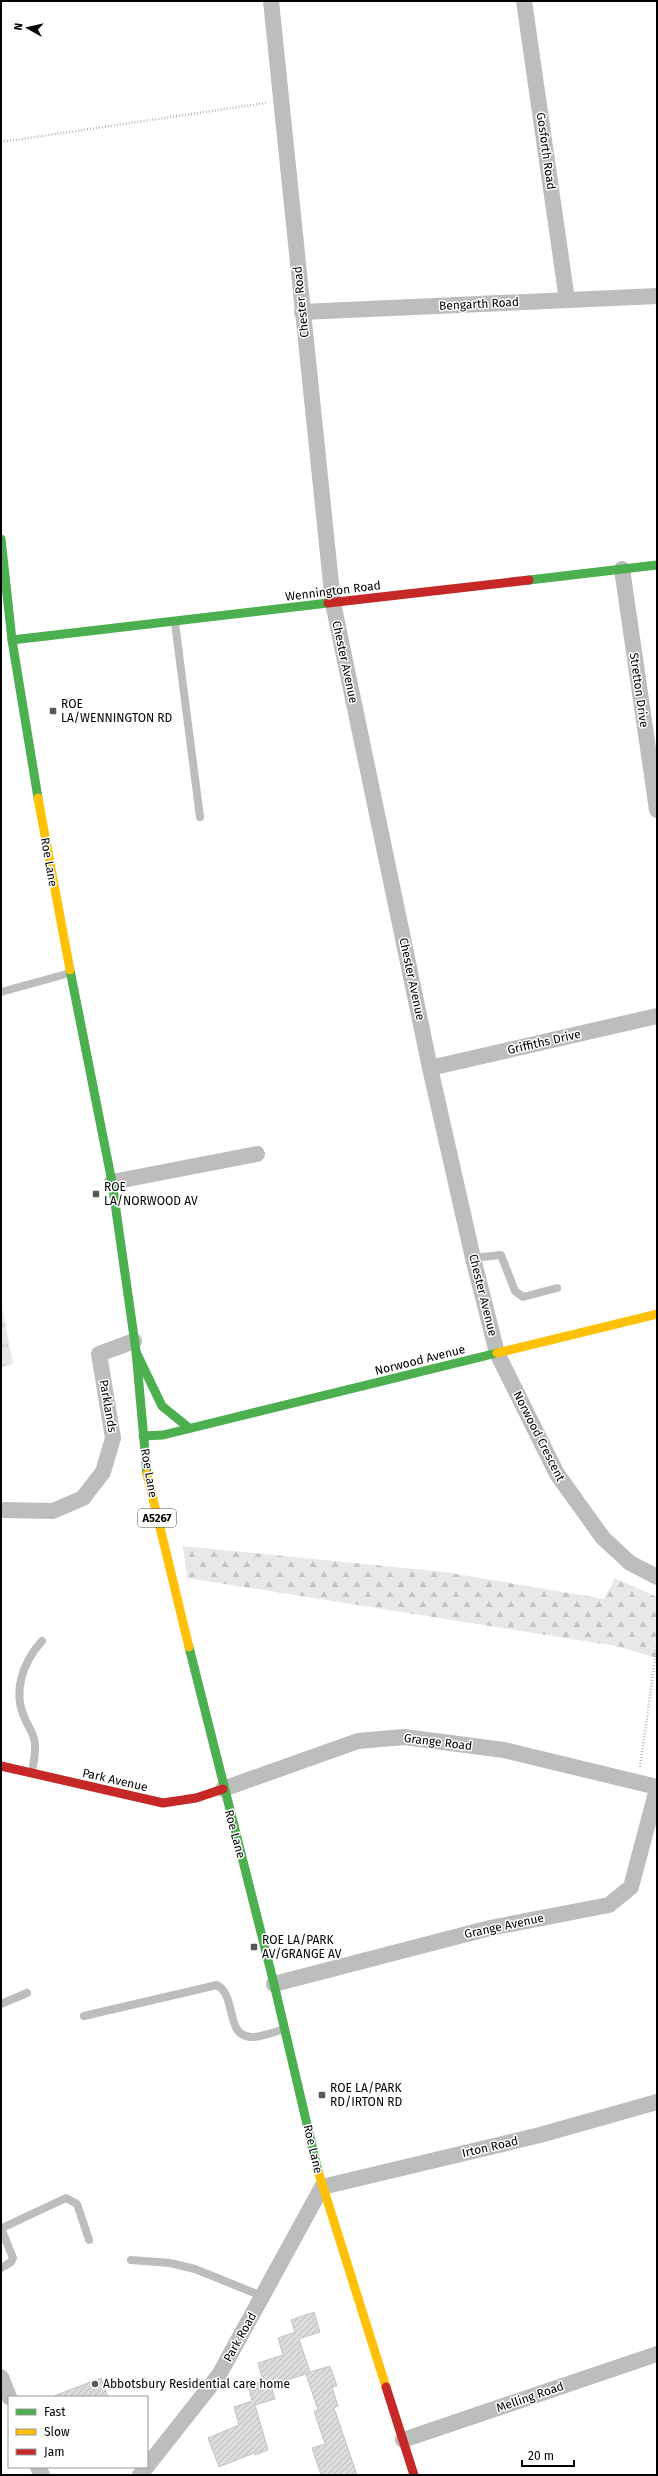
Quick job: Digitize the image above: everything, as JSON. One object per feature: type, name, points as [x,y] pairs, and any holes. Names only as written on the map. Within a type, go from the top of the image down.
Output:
[{"type":"main road","name":"Roe Lane","points":[[1,539],[2,569],[12,640],[51,876],[112,1182],[135,1346],[145,1467],[223,1789],[274,1984],[322,2187],[414,2475]]},
{"type":"main road","name":"Wennington Road","points":[[12,640],[657,565]]},
{"type":"main road","name":"Norwood Avenue","points":[[143,1436],[163,1435],[657,1314]]},
{"type":"main road","points":[[135,1346],[162,1406],[189,1428]]},
{"type":"main road","name":"Park Avenue","points":[[1,1766],[163,1803],[196,1798],[223,1789]]},
{"type":"street","name":"Chester Road","points":[[271,1],[280,101],[333,603]]},
{"type":"street","name":"Gosforth Road","points":[[524,1],[568,300]]},
{"type":"street","name":"Bengarth Road","points":[[302,312],[657,296]]},
{"type":"street","name":"Stretton Drive","points":[[622,569],[657,810]]},
{"type":"street","name":"Chester Avenue","points":[[333,603],[430,1068],[473,1258],[497,1353]]},
{"type":"street","name":"Griffiths Drive","points":[[430,1068],[657,1016]]},
{"type":"street","points":[[112,1182],[257,1154]]},
{"type":"street","name":"Parklands","points":[[1,1510],[53,1511],[83,1498],[103,1472],[113,1438],[99,1354],[135,1346]]},
{"type":"street","name":"Norwood Crescent","points":[[497,1353],[557,1474],[603,1538],[630,1563],[657,1577]]},
{"type":"street","name":"Grange Road","points":[[223,1789],[358,1741],[404,1737],[504,1750],[638,1782],[657,1788]]},
{"type":"street","name":"Grange Avenue","points":[[274,1984],[490,1928],[609,1905],[631,1887],[657,1788]]},
{"type":"street","name":"Irton Road","points":[[322,2187],[540,2135],[657,2102]]},
{"type":"street","name":"Park Road","points":[[148,2465],[219,2375],[322,2187]]},
{"type":"street","name":"Melling Road","points":[[402,2440],[657,2354]]},
{"type":"street","points":[[1,2377],[9,2396]]},
{"type":"lane","points":[[175,622],[200,817]]},
{"type":"lane","points":[[1,992],[71,973]]},
{"type":"lane","points":[[473,1258],[501,1254],[515,1291],[523,1298],[557,1288]]},
{"type":"lane","points":[[32,1773],[35,1745],[32,1731],[20,1704],[21,1684],[23,1667],[31,1653],[42,1641]]},
{"type":"lane","points":[[84,2016],[217,1986],[223,1989],[228,1996],[236,2030],[241,2035],[256,2037],[285,2029]]},
{"type":"lane","points":[[1,2004],[27,1993]]},
{"type":"lane","points":[[1,2268],[11,2262],[13,2258],[1,2228],[66,2198],[77,2204],[89,2240]]},
{"type":"lane","points":[[131,2260],[170,2263],[195,2269],[262,2296]]},
{"type":"path","points":[[1,142],[280,101]]},
{"type":"path","points":[[638,1782],[657,1645]]},
{"type":"green space","points":[[1,1302],[13,1364],[1,1367]]},
{"type":"green space","points":[[183,1546],[445,1572],[604,1599],[615,1578],[657,1597],[657,1658],[616,1646],[187,1578]]},
{"type":"building","points":[[314,2312],[320,2332],[299,2339],[310,2372],[330,2366],[337,2386],[332,2387],[338,2406],[334,2408],[357,2475],[321,2475],[312,2448],[325,2444],[314,2411],[318,2410],[306,2374],[271,2385],[275,2399],[255,2405],[268,2450],[255,2455],[254,2453],[219,2467],[208,2438],[239,2425],[234,2407],[252,2401],[248,2385],[263,2381],[258,2363],[283,2355],[278,2338],[295,2332],[291,2320]]},
{"type":"building","name":"Abbotsbury Residential care home","points":[[101,2378],[108,2396],[54,2396]]},
{"type":"traffic: fast","points":[[1,539],[12,640],[38,798]]},
{"type":"traffic: fast","points":[[529,580],[657,565]]},
{"type":"traffic: fast","points":[[12,640],[328,603]]},
{"type":"traffic: fast","points":[[70,970],[112,1182],[136,1351],[147,1474]]},
{"type":"traffic: fast","points":[[136,1352],[162,1406],[189,1428]]},
{"type":"traffic: fast","points":[[143,1436],[163,1435],[497,1353]]},
{"type":"traffic: fast","points":[[189,1647],[274,1984],[318,2171]]},
{"type":"traffic: slow","points":[[38,798],[70,970]]},
{"type":"traffic: slow","points":[[497,1353],[657,1314]]},
{"type":"traffic: slow","points":[[147,1474],[189,1647]]},
{"type":"traffic: slow","points":[[318,2171],[386,2387]]},
{"type":"traffic: jam","points":[[328,603],[529,580]]},
{"type":"traffic: jam","points":[[1,1766],[163,1803],[196,1798],[223,1789]]},
{"type":"traffic: jam","points":[[386,2387],[414,2475]]},
{"type":"place","name":"ROE LA/WENNINGTON RD","points":[[53,711]]},
{"type":"place","name":"ROE LA/NORWOOD AV","points":[[96,1194]]},
{"type":"place","name":"ROE LA/PARK AV/GRANGE AV","points":[[254,1947]]},
{"type":"place","name":"ROE LA/PARK RD/IRTON RD","points":[[322,2095]]},
{"type":"place","name":"Abbotsbury Residential care home","points":[[95,2384]]}]
